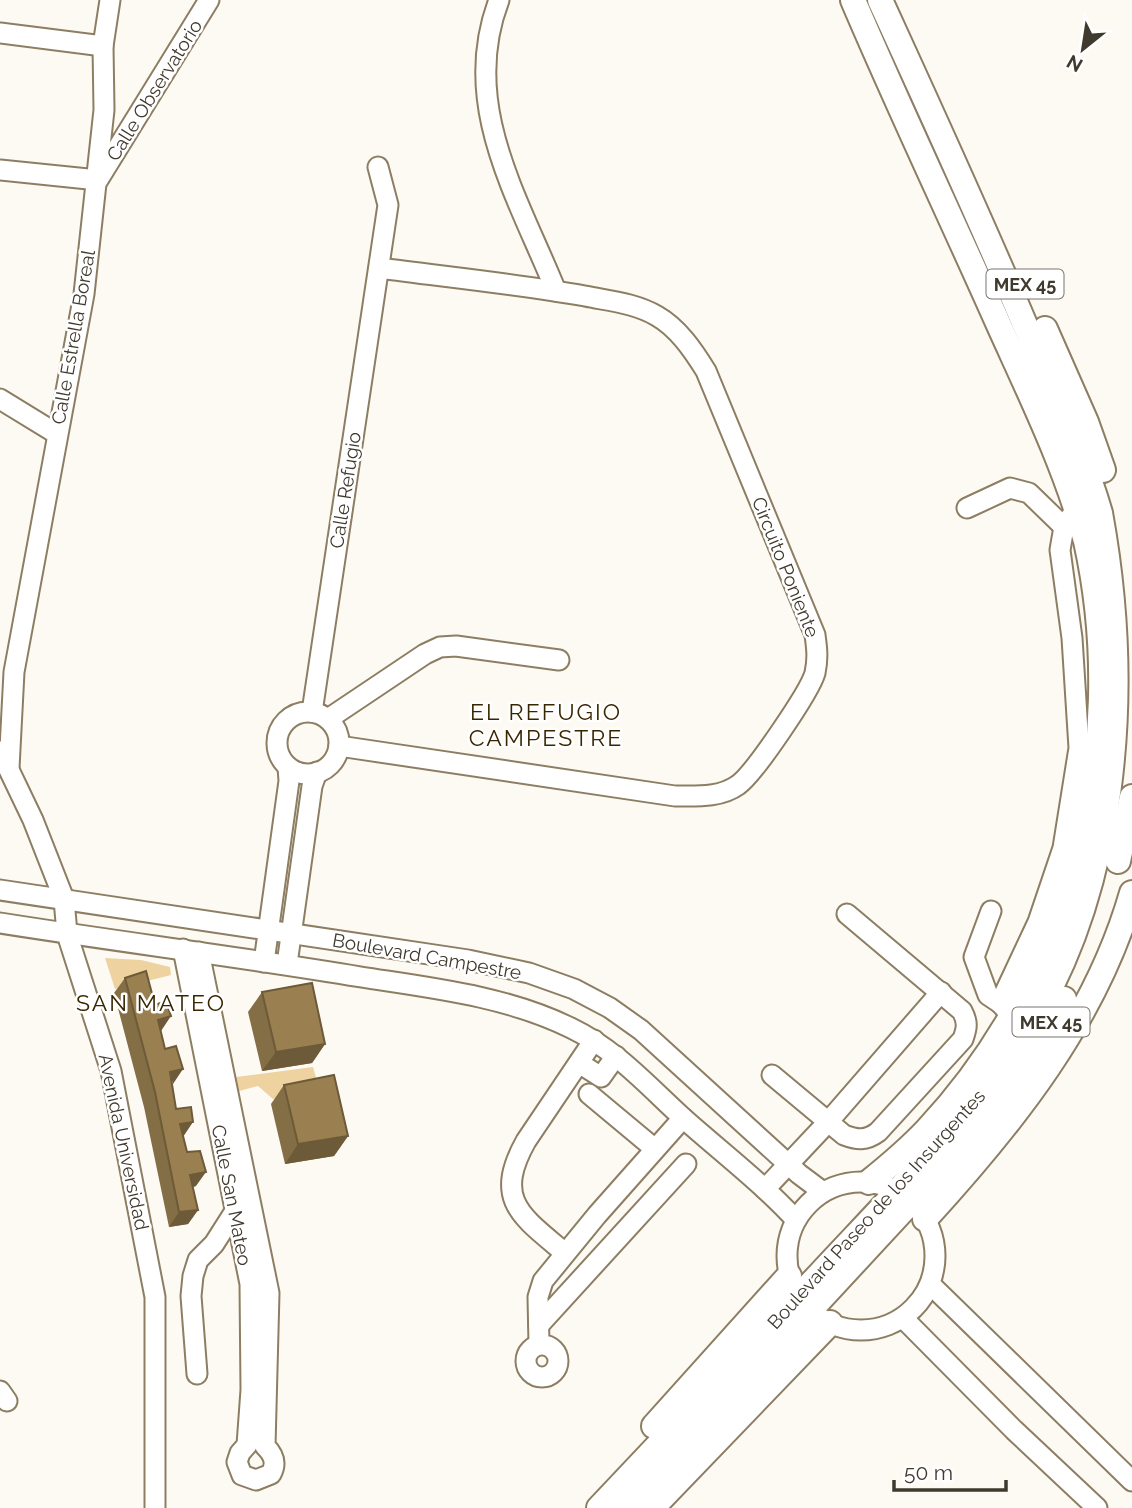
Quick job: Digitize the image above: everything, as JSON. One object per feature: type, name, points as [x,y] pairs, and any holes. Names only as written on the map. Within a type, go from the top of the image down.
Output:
[{"type":"main road","points":[[853,0],[1046,428],[1070,518],[1094,580],[1104,683],[1104,722],[1096,793],[1106,872],[1066,909],[1036,976],[1006,1009],[999,1037],[927,1130],[869,1182]]},
{"type":"main road","name":"Boulevard Paseo de los Insurgentes","points":[[880,0],[1003,273],[1087,472],[1101,514],[1123,628],[1125,667],[1121,750],[1106,872]]},
{"type":"main road","name":"MEX 45","points":[[897,0],[1086,422],[1118,515],[1132,575]]},
{"type":"main road","name":"Boulevard Paseo de los Insurgentes","points":[[599,1508],[807,1302],[911,1204],[962,1117],[1018,1044],[1066,958],[1089,901],[1106,872],[1131,808]]},
{"type":"main road","points":[[911,1204],[1014,1115],[1068,1036],[1109,959],[1132,893]]},
{"type":"main road","points":[[582,1508],[807,1302]]},
{"type":"main road","points":[[652,1508],[807,1302]]},
{"type":"main road","name":"Boulevard Paseo de los Insurgentes","points":[[627,1508],[807,1302]]},
{"type":"street","name":"Calle Estrella Boreal","points":[[4,760],[7,674],[84,294],[98,180],[104,110],[103,46],[110,0]]},
{"type":"street","name":"Calle Observatorio","points":[[98,180],[209,0]]},
{"type":"street","points":[[499,0],[488,36],[485,58],[490,124],[502,165],[556,291]]},
{"type":"street","points":[[0,33],[103,46]]},
{"type":"street","name":"Calle Refugio","points":[[320,716],[388,205],[378,167]]},
{"type":"street","points":[[0,170],[98,180]]},
{"type":"street","name":"Circuito Poniente","points":[[338,746],[675,796],[723,793],[739,785],[751,772],[785,724],[814,676],[818,655],[815,635],[706,371],[693,350],[672,326],[656,315],[634,306],[556,291],[379,268]]},
{"type":"street","points":[[0,399],[57,434]]},
{"type":"street","points":[[967,508],[1010,488],[1029,493],[1070,518],[1059,550],[1072,638],[1079,748],[1062,848],[1006,1009],[988,995],[974,957],[991,911]]},
{"type":"street","points":[[320,716],[440,647],[479,648],[559,660]]},
{"type":"street","points":[[301,712],[320,716],[334,727],[338,746],[332,762],[317,772],[302,773],[288,767],[281,758],[277,736],[290,717],[301,712]]},
{"type":"street","name":"Avenida Universidad","points":[[4,760],[33,820],[64,900],[67,933],[111,1071],[155,1297],[155,1508]]},
{"type":"street","points":[[264,962],[289,781],[288,767]]},
{"type":"street","points":[[287,964],[312,786],[317,772]]},
{"type":"street","name":"Boulevard Campestre","points":[[0,890],[468,960],[529,973],[574,989],[610,1008],[641,1030],[788,1164],[823,1192]]},
{"type":"street","points":[[772,1075],[844,1135],[856,1140],[869,1139],[963,1039],[967,1020],[962,1011],[847,914]]},
{"type":"street","name":"Boulevard Campestre","points":[[0,923],[287,964],[499,1002],[552,1020],[594,1040],[616,1056],[796,1220]]},
{"type":"street","name":"Calle San Mateo","points":[[191,950],[244,1210],[250,1284],[256,1445]]},
{"type":"street","points":[[765,1189],[828,1122],[941,992]]},
{"type":"street","points":[[565,1253],[518,1211],[512,1197],[511,1180],[517,1158],[526,1141],[594,1040]]},
{"type":"street","points":[[579,1063],[601,1077],[616,1056]]},
{"type":"street","points":[[589,1094],[655,1149]]},
{"type":"street","points":[[683,1118],[543,1281],[540,1289],[539,1335],[619,1237],[686,1164]]},
{"type":"street","points":[[869,1182],[911,1204],[935,1251],[930,1284],[919,1303],[903,1318],[880,1328],[855,1330],[807,1302],[787,1265],[788,1242],[803,1209],[823,1192],[845,1184],[869,1182]]},
{"type":"street","points":[[197,1374],[191,1296],[193,1276],[198,1260],[244,1210]]},
{"type":"street","points":[[597,1215],[619,1237]]},
{"type":"street","points":[[930,1284],[1132,1481]]},
{"type":"street","points":[[903,1318],[1014,1430],[1097,1508]]},
{"type":"shaded area","points":[[105,958],[141,960],[170,967],[171,975],[115,989]]},
{"type":"shaded area","points":[[313,1067],[320,1091],[273,1099],[258,1086],[239,1091],[236,1077]]},
{"type":"building","points":[[146,971],[155,1005],[166,1001],[171,1016],[158,1020],[165,1049],[176,1046],[183,1069],[170,1072],[176,1109],[191,1107],[193,1122],[180,1124],[187,1152],[200,1151],[206,1172],[190,1175],[198,1210],[179,1212],[155,1092],[125,978]]},
{"type":"building","points":[[312,983],[325,1044],[276,1052],[262,992]]},
{"type":"building","points":[[334,1075],[348,1136],[298,1144],[284,1085]]},
{"type":"district","name":"EL REFUGIO CAMPESTRE","points":[[546,724]]},
{"type":"district","name":"SAN MATEO","points":[[151,1002]]}]
